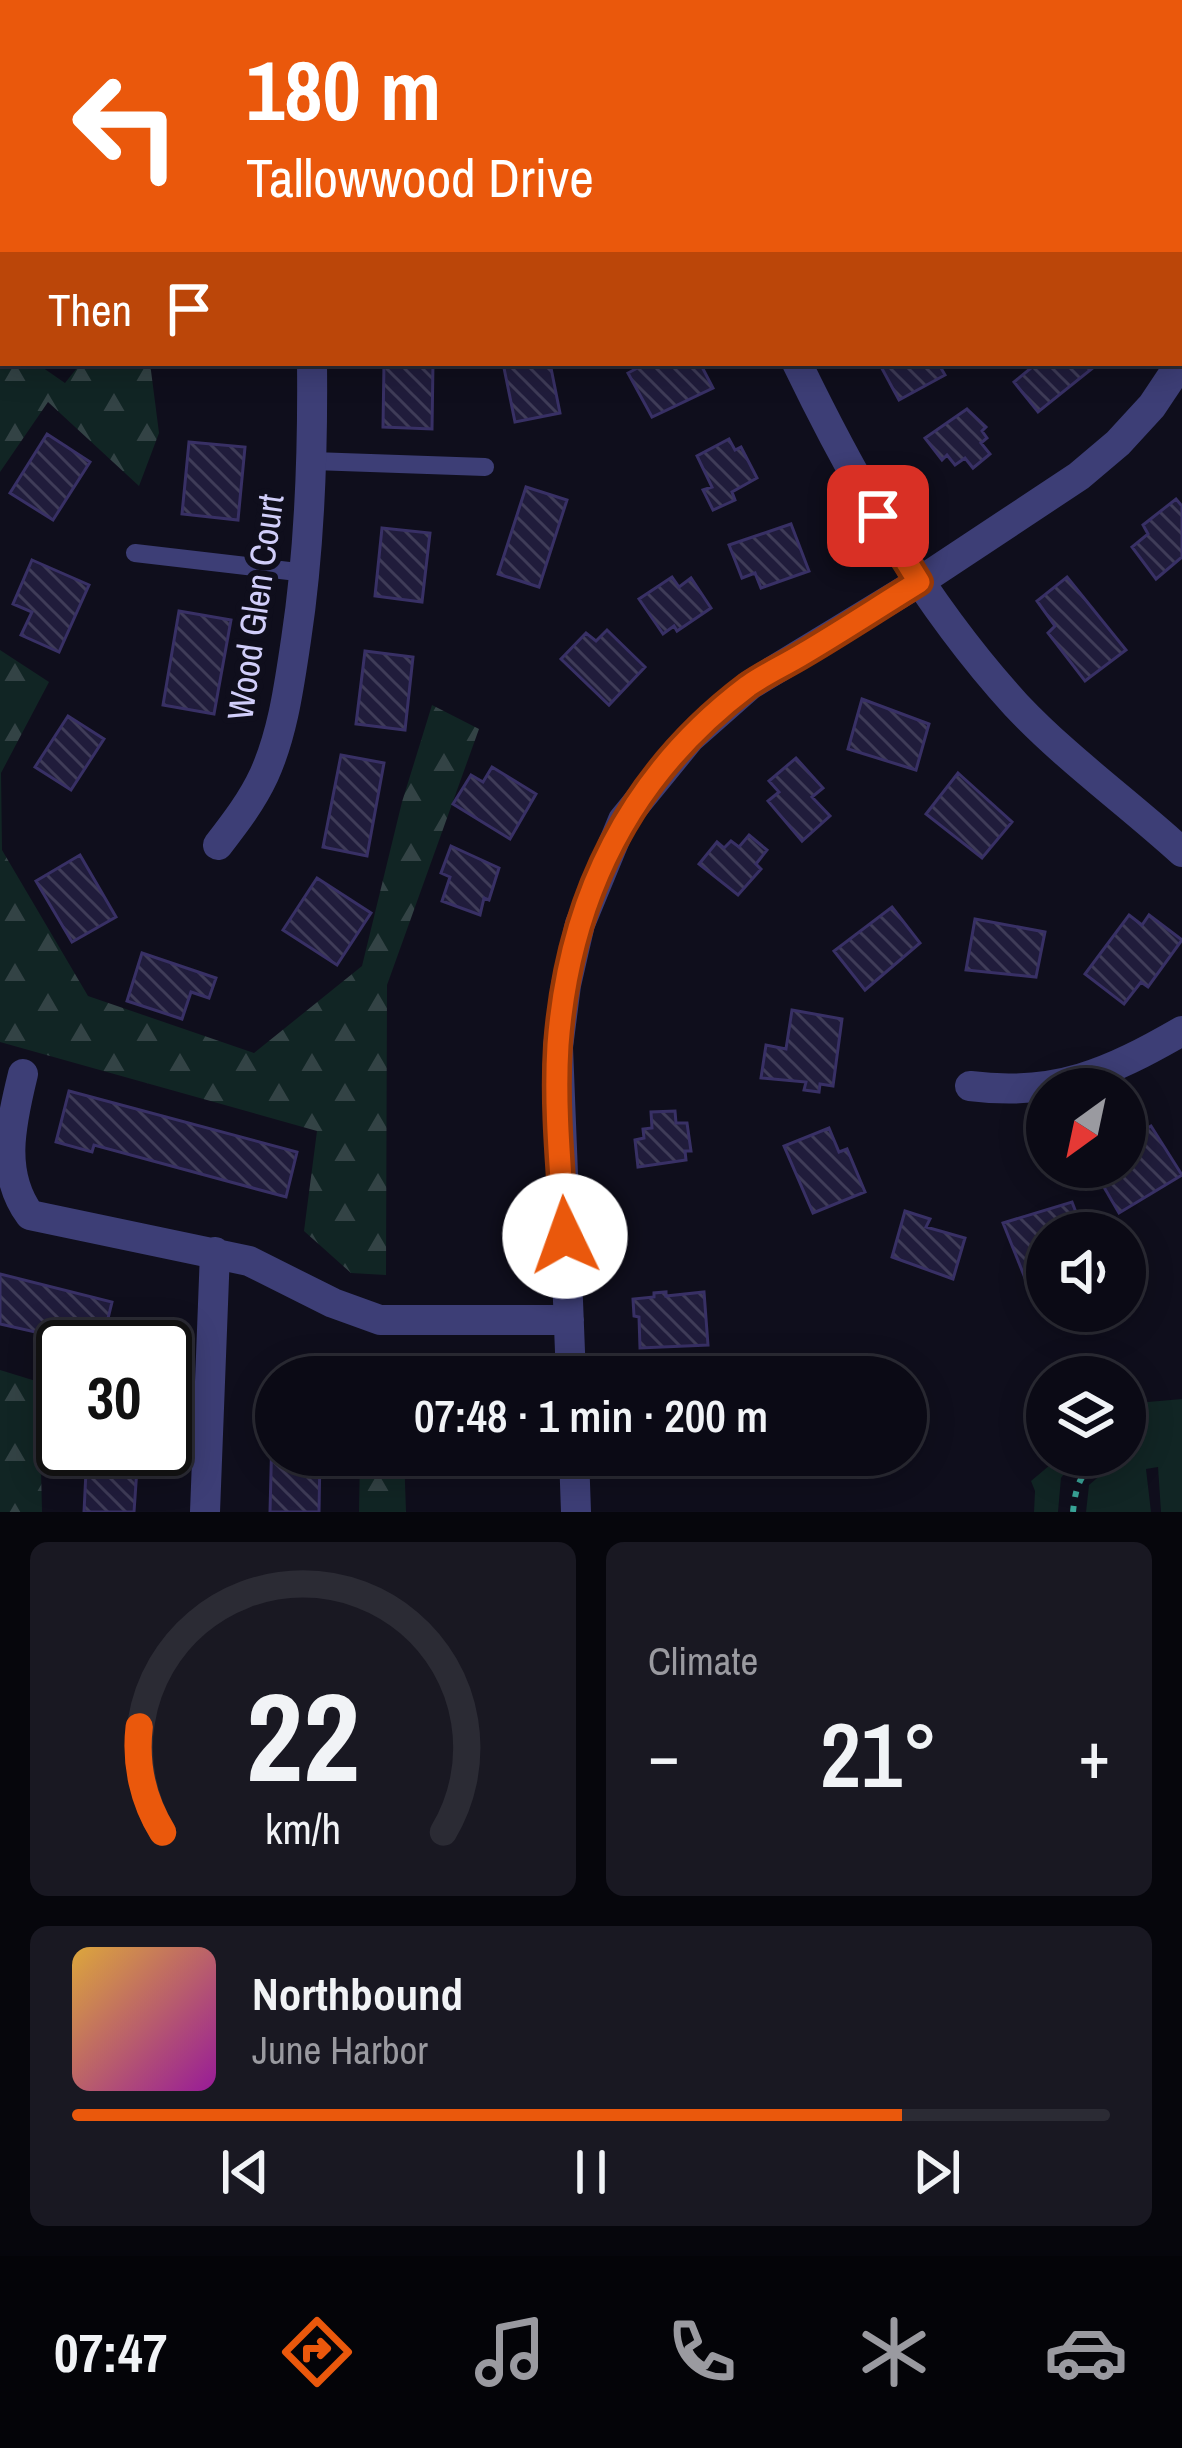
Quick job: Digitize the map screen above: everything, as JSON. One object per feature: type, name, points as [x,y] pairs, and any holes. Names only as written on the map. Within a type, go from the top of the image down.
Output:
[{"type":"street","name":"Wood Glen Court","points":[[218,845],[262,778],[278,736],[306,572],[313,461],[312,366]]},
{"type":"street","points":[[799,366],[878,516],[919,582],[1016,704],[1078,766],[1182,852]]},
{"type":"street","points":[[570,1356],[558,1047],[580,924],[623,820],[690,738],[749,685],[919,582],[1079,476],[1152,406],[1179,366]]},
{"type":"street","points":[[970,1086],[1052,1088],[1100,1075],[1182,1031]]},
{"type":"street","points":[[23,1074],[2,1166],[12,1199],[31,1215],[248,1261],[333,1304],[380,1320],[569,1320]]},
{"type":"street","points":[[206,1512],[215,1252]]},
{"type":"street","points":[[575,1476],[576,1512]]},
{"type":"lane","points":[[313,461],[485,467]]},
{"type":"lane","points":[[135,554],[306,572]]},
{"type":"path","points":[[1073,1512],[1082,1476]]},
{"type":"green space","points":[[0,366],[40,366],[65,383],[79,366],[150,366],[159,433],[139,486],[48,402],[0,472]]},
{"type":"green space","points":[[0,650],[49,682],[1,773],[2,850],[88,996],[254,1053],[362,966],[402,802],[432,705],[479,729],[387,985],[386,1275],[351,1273],[304,1231],[317,1131],[0,1042]]},
{"type":"green space","points":[[0,1370],[36,1381],[36,1476],[41,1476],[42,1512],[0,1512]]},
{"type":"green space","points":[[1182,1399],[1182,1512],[1161,1512],[1158,1467],[1146,1469],[1146,1402]]},
{"type":"green space","points":[[1146,1469],[1151,1512],[1086,1512],[1089,1485],[1100,1476],[1146,1476]]},
{"type":"green space","points":[[360,1476],[405,1476],[406,1512],[359,1512]]},
{"type":"green space","points":[[1037,1476],[1062,1476],[1058,1512],[1034,1512],[1031,1481]]},
{"type":"building","points":[[384,366],[433,366],[432,429],[383,427]]},
{"type":"building","points":[[504,366],[551,366],[560,413],[515,422]]},
{"type":"building","points":[[641,366],[702,366],[713,388],[652,417],[628,373]]},
{"type":"building","points":[[881,366],[940,366],[945,375],[899,400]]},
{"type":"building","points":[[1033,366],[1095,366],[1038,412],[1014,382]]},
{"type":"building","points":[[967,409],[986,427],[982,431],[987,438],[981,443],[990,454],[973,468],[965,458],[955,465],[947,455],[942,460],[925,438]]},
{"type":"building","points":[[47,434],[90,462],[53,520],[10,493]]},
{"type":"building","points":[[729,439],[735,450],[741,447],[757,478],[732,492],[735,500],[713,510],[703,490],[712,487],[697,456]]},
{"type":"building","points":[[189,442],[245,447],[238,520],[182,514]]},
{"type":"building","points":[[526,487],[567,500],[539,587],[498,574]]},
{"type":"building","points":[[1176,499],[1182,506],[1182,557],[1156,579],[1132,547],[1148,534],[1143,525]]},
{"type":"building","points":[[791,524],[809,571],[761,588],[755,573],[742,578],[729,545]]},
{"type":"building","points":[[382,528],[430,533],[422,602],[375,596]]},
{"type":"building","points":[[32,560],[89,585],[59,652],[21,635],[32,612],[13,604]]},
{"type":"building","points":[[672,577],[679,587],[691,578],[711,608],[677,631],[674,626],[663,634],[639,599]]},
{"type":"building","points":[[1067,577],[1126,650],[1085,681],[1048,633],[1055,626],[1037,601]]},
{"type":"building","points":[[179,611],[231,620],[214,714],[163,705]]},
{"type":"building","points":[[607,630],[645,667],[609,705],[561,659],[586,633],[596,641]]},
{"type":"building","points":[[365,651],[413,657],[405,730],[356,724]]},
{"type":"building","points":[[862,699],[929,724],[916,770],[848,749]]},
{"type":"building","points":[[68,716],[104,739],[71,790],[35,767]]},
{"type":"building","points":[[341,755],[384,763],[367,856],[323,847]]},
{"type":"building","points":[[796,758],[823,788],[812,797],[830,816],[802,841],[768,801],[779,792],[769,781]]},
{"type":"building","points":[[492,767],[536,794],[510,839],[453,804],[471,775],[483,782]]},
{"type":"building","points":[[958,773],[1012,822],[982,858],[926,814]]},
{"type":"building","points":[[749,835],[767,850],[756,864],[761,869],[738,895],[699,864],[717,842],[724,848],[731,841],[739,847]]},
{"type":"building","points":[[451,846],[499,868],[480,915],[442,901],[450,877],[441,873]]},
{"type":"building","points":[[80,855],[116,917],[72,942],[36,881]]},
{"type":"building","points":[[317,878],[371,913],[337,965],[283,930]]},
{"type":"building","points":[[892,907],[920,943],[865,990],[834,951]]},
{"type":"building","points":[[1129,915],[1142,925],[1149,915],[1182,940],[1148,987],[1141,982],[1124,1004],[1085,974]]},
{"type":"building","points":[[975,919],[1045,932],[1036,977],[966,970]]},
{"type":"building","points":[[142,953],[216,978],[209,998],[191,992],[182,1019],[127,1001]]},
{"type":"building","points":[[792,1010],[842,1019],[833,1086],[820,1084],[819,1092],[804,1090],[806,1082],[761,1078],[766,1045],[786,1049]]},
{"type":"building","points":[[69,1091],[297,1152],[286,1197],[94,1145],[92,1152],[56,1142]]},
{"type":"building","points":[[675,1111],[676,1123],[687,1123],[691,1151],[685,1151],[686,1160],[638,1167],[635,1140],[644,1138],[643,1129],[652,1128],[651,1112]]},
{"type":"building","points":[[1151,1126],[1182,1175],[1118,1212],[1104,1188],[1146,1188],[1146,1129]]},
{"type":"building","points":[[829,1128],[839,1152],[847,1149],[865,1192],[813,1213],[784,1146]]},
{"type":"building","points":[[1072,1202],[1076,1212],[1039,1212]]},
{"type":"building","points":[[905,1211],[930,1219],[926,1227],[965,1238],[953,1279],[892,1257]]},
{"type":"building","points":[[1026,1216],[1026,1280],[1003,1223]]},
{"type":"building","points":[[0,1274],[112,1302],[108,1320],[36,1320],[36,1332],[0,1324]]},
{"type":"building","points":[[666,1292],[666,1296],[704,1292],[708,1345],[640,1348],[633,1299]]},
{"type":"building","points":[[86,1476],[136,1476],[134,1512],[84,1512]]},
{"type":"building","points":[[271,1476],[320,1476],[319,1512],[270,1512]]},
{"type":"route","points":[[565,1236],[558,1047],[580,924],[602,865],[623,820],[647,788],[690,738],[749,685],[919,582],[878,516]]}]
